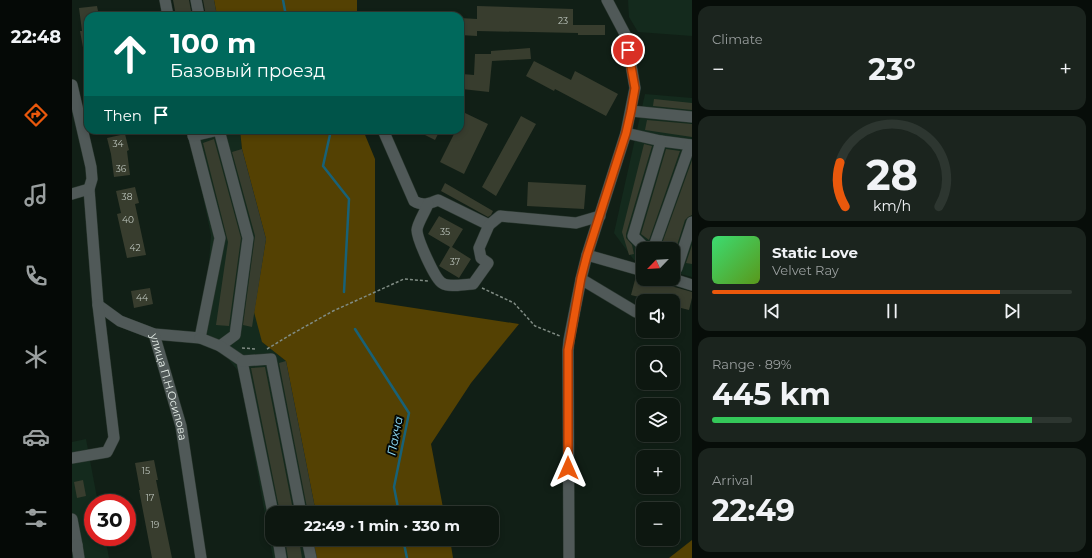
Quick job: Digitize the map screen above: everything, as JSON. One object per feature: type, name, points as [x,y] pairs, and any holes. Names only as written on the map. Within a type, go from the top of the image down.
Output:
[{"type":"street","points":[[165,0],[167,12]]},
{"type":"street","points":[[196,0],[198,12]]},
{"type":"street","points":[[569,558],[568,350],[581,278],[626,133],[635,88],[626,36],[607,0]]},
{"type":"street","points":[[72,85],[92,167],[92,179],[89,189],[98,305],[114,438],[107,452],[72,458]]},
{"type":"street","points":[[631,111],[692,116]]},
{"type":"street","points":[[626,133],[661,141],[691,145],[656,242]]},
{"type":"street","points":[[193,134],[220,238],[200,338]]},
{"type":"street","points":[[220,134],[248,238],[235,335],[220,346]]},
{"type":"street","points":[[385,134],[414,201],[419,204],[428,204],[438,200],[489,225]]},
{"type":"street","points":[[639,242],[633,236],[661,141]]},
{"type":"street","points":[[72,194],[89,189]]},
{"type":"street","points":[[428,204],[417,229],[421,245],[435,274],[442,283],[452,285],[473,284],[488,263],[481,258],[479,248],[489,225],[500,216],[576,223],[600,216]]},
{"type":"street","points":[[680,259],[692,222]]},
{"type":"street","points":[[587,255],[636,268]]},
{"type":"street","points":[[581,278],[636,312]]},
{"type":"street","points":[[680,281],[692,284]]},
{"type":"street","name":"улица П.Н.Осипова","points":[[98,305],[120,321],[154,334],[180,426],[201,558]]},
{"type":"street","points":[[154,334],[200,338],[220,346],[242,361],[271,359],[300,506]]},
{"type":"street","points":[[242,361],[272,506]]},
{"type":"street","points":[[72,519],[74,546],[79,558]]},
{"type":"street","points":[[279,546],[281,558]]},
{"type":"street","points":[[308,546],[311,558]]},
{"type":"path","points":[[265,350],[333,311],[404,279],[442,283]]},
{"type":"path","points":[[473,284],[514,302],[536,326],[570,340]]},
{"type":"path","points":[[242,348],[257,350]]},
{"type":"shaded area","points":[[214,0],[357,0],[357,12],[216,12]]},
{"type":"shaded area","points":[[628,0],[692,0],[692,36],[638,32],[629,17]]},
{"type":"shaded area","points":[[645,94],[692,98],[692,277],[680,274],[680,242],[636,242],[636,261],[614,233]]},
{"type":"shaded area","points":[[190,134],[240,134],[242,150],[266,239],[262,342],[286,361],[315,506],[265,506],[265,514],[239,372],[204,330],[211,235]]},
{"type":"shaded area","points":[[240,134],[365,134],[375,159],[375,302],[519,324],[471,383],[431,444],[443,506],[315,506],[286,361],[262,342],[254,312],[266,239],[242,149]]},
{"type":"shaded area","points":[[86,439],[96,494],[84,494],[84,546],[107,546],[109,558],[72,558],[72,442]]},
{"type":"shaded area","points":[[692,540],[692,558],[669,558]]},
{"type":"shaded area","points":[[271,546],[319,546],[316,558],[273,558]]},
{"type":"shaded area","points":[[314,546],[451,546],[453,558],[316,558]]},
{"type":"building","points":[[173,0],[189,0],[191,12],[175,12]]},
{"type":"building","points":[[203,0],[214,0],[216,12],[205,12]]},
{"type":"building","points":[[97,6],[98,12],[84,12],[84,53],[80,31],[82,31],[79,8]]},
{"type":"building","points":[[477,6],[573,9],[573,25],[605,25],[605,35],[477,31],[477,36],[464,35],[464,18],[477,19]]},
{"type":"building","points":[[530,48],[531,59],[492,61],[489,92],[464,89],[464,74],[474,75],[475,54],[491,54],[491,51]]},
{"type":"building","points":[[534,61],[571,80],[575,71],[618,94],[606,116],[555,89],[554,91],[526,76]]},
{"type":"building","points":[[654,99],[692,103],[692,110],[653,106]]},
{"type":"building","points":[[465,113],[488,124],[464,174],[440,162],[454,134],[464,134]]},
{"type":"building","points":[[521,116],[536,124],[496,196],[482,187]]},
{"type":"building","points":[[647,120],[692,124],[692,137],[645,130]]},
{"type":"building","points":[[125,134],[129,150],[127,151],[130,175],[114,177],[107,138]]},
{"type":"building","points":[[423,134],[438,134],[435,140]]},
{"type":"building","points":[[214,139],[241,238],[229,326],[216,325],[228,242],[203,143]]},
{"type":"building","points":[[644,144],[652,146],[626,234],[626,238],[632,245],[634,254],[629,255],[622,232]]},
{"type":"building","points":[[242,149],[266,239],[252,327],[243,325],[255,236],[232,152]]},
{"type":"building","points":[[666,149],[680,151],[649,240],[641,234]]},
{"type":"building","points":[[692,160],[692,215],[685,220],[678,242],[663,242]]},
{"type":"building","points":[[528,182],[586,185],[584,209],[527,206]]},
{"type":"building","points":[[445,183],[493,211],[491,215],[488,217],[441,191]]},
{"type":"building","points":[[135,187],[139,203],[135,204],[146,255],[127,258],[117,214],[121,213],[116,191]]},
{"type":"building","points":[[439,216],[463,229],[452,247],[471,259],[459,278],[439,266],[450,247],[428,234]]},
{"type":"building","points":[[692,245],[692,264],[686,263]]},
{"type":"building","points":[[636,276],[636,286],[671,286],[692,292],[692,298],[689,310],[680,308],[680,294],[636,294],[636,296],[631,295]]},
{"type":"building","points":[[150,288],[153,304],[134,308],[131,291]]},
{"type":"building","points":[[286,361],[315,506],[307,506],[279,363]]},
{"type":"building","points":[[265,367],[292,506],[279,506],[251,368]]},
{"type":"building","points":[[154,460],[158,480],[156,480],[172,558],[152,558],[139,490],[135,463]]},
{"type":"building","points":[[83,480],[86,494],[84,494],[84,496],[77,498],[74,482]]},
{"type":"building","points":[[286,546],[300,546],[302,558],[288,558]]},
{"type":"waterway","name":"Пахча","points":[[283,0],[285,12]]},
{"type":"waterway","name":"Пахча","points":[[330,134],[323,166],[349,199],[344,292]]},
{"type":"waterway","name":"Пахча","points":[[355,329],[409,413],[394,487],[398,506]]},
{"type":"waterway","name":"Пахча","points":[[404,546],[407,558]]},
{"type":"route","points":[[568,468],[568,350],[581,278],[587,255],[626,133],[631,111],[635,88],[628,50]]}]
